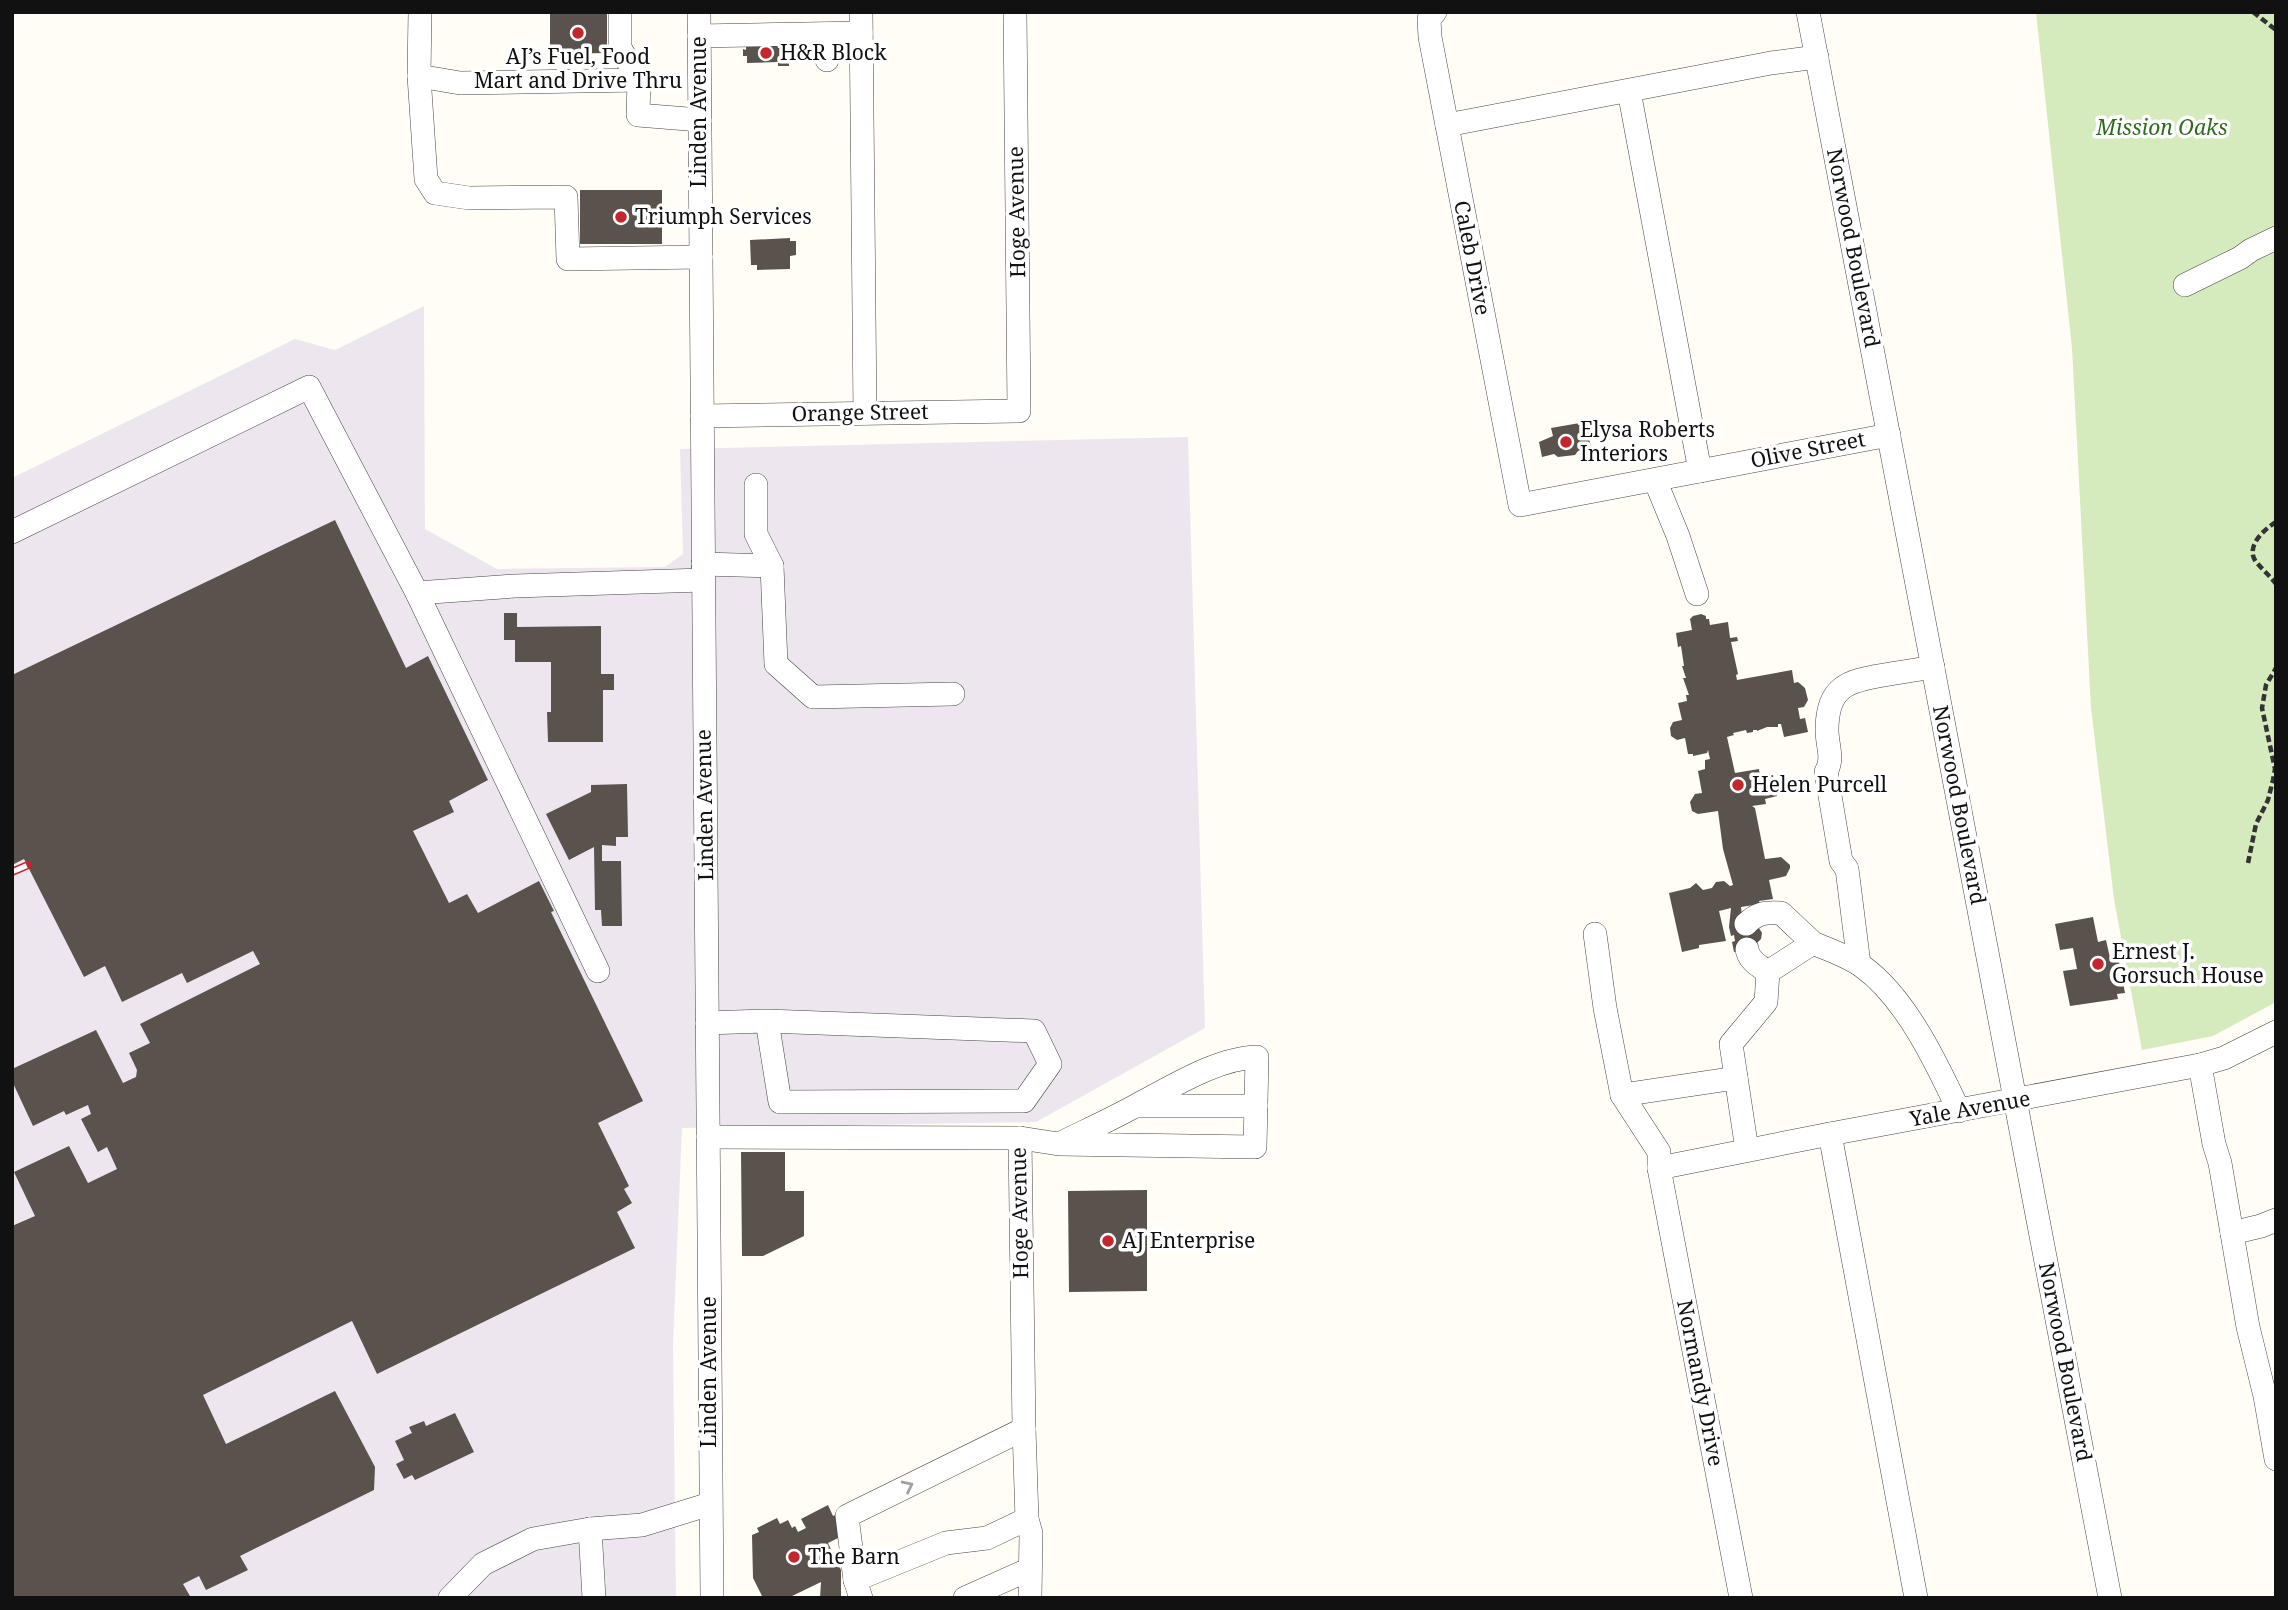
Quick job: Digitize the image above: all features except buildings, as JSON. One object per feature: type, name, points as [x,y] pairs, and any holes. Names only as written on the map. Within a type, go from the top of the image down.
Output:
[{"type":"street","points":[[420,12],[419,76],[426,179],[435,192],[469,198],[566,197],[568,259],[701,257]]},
{"type":"street","points":[[620,12],[620,48],[639,80],[638,115],[699,120]]},
{"type":"street","name":"Linden Avenue","points":[[699,12],[712,1598]]},
{"type":"street","name":"Hoge Avenue","points":[[1015,12],[1019,411]]},
{"type":"street","name":"Caleb Drive","points":[[1435,12],[1429,19],[1430,37],[1520,505]]},
{"type":"street","name":"Norwood Boulevard","points":[[1808,12],[2110,1598]]},
{"type":"street","points":[[699,36],[827,34],[861,23],[865,413]]},
{"type":"street","points":[[827,34],[827,60]]},
{"type":"street","points":[[1447,125],[1771,63],[1817,57]]},
{"type":"street","points":[[419,76],[460,83],[639,80]]},
{"type":"street","points":[[1629,91],[1700,471]]},
{"type":"street","points":[[2185,285],[2276,238]]},
{"type":"street","points":[[12,532],[309,387],[417,593],[598,971]]},
{"type":"street","name":"Orange Street","points":[[702,416],[1019,411]]},
{"type":"street","name":"Olive Street","points":[[1520,505],[1889,435]]},
{"type":"street","points":[[1655,480],[1678,536],[1697,594]]},
{"type":"street","points":[[756,485],[756,534],[772,566],[776,664],[813,697],[953,694]]},
{"type":"street","points":[[417,593],[772,566]]},
{"type":"street","points":[[1859,964],[1849,879],[1847,869],[1841,861],[1826,772],[1831,763],[1827,731],[1829,706],[1843,685],[1855,680],[1933,667]]},
{"type":"street","points":[[1746,924],[1755,915],[1766,912],[1781,913],[1813,943],[1859,964],[1875,977],[1913,1023],[1938,1065],[1959,1111]]},
{"type":"street","points":[[1595,934],[1605,1008],[1622,1095],[1737,1078]]},
{"type":"street","points":[[1768,972],[1813,943]]},
{"type":"street","points":[[1747,949],[1747,954],[1755,964],[1768,972]]},
{"type":"street","points":[[1747,1150],[1731,1044],[1766,1002],[1768,972]]},
{"type":"street","points":[[707,1023],[767,1021],[1034,1031],[1050,1064],[1024,1101],[780,1102],[767,1021]]},
{"type":"street","name":"Yale Avenue","points":[[1659,1168],[2200,1065],[2224,1058],[2276,1032]]},
{"type":"street","points":[[1020,1138],[1059,1143],[1255,1147],[1257,1057],[1239,1057],[1169,1087],[1059,1143]]},
{"type":"street","points":[[2200,1065],[2248,1327],[2270,1393],[2276,1459]]},
{"type":"street","name":"Normandy Drive","points":[[1622,1095],[1659,1152],[1659,1168],[1741,1598]]},
{"type":"street","points":[[1136,1106],[1256,1106]]},
{"type":"street","points":[[1830,1134],[1916,1598]]},
{"type":"street","name":"Hoge Avenue","points":[[708,1137],[1020,1138],[1024,1429],[1027,1519],[1031,1533],[1030,1598]]},
{"type":"street","points":[[2232,1233],[2276,1220]]},
{"type":"street","points":[[1024,1429],[847,1516],[858,1589],[946,1544],[987,1538],[1027,1519]]},
{"type":"street","points":[[450,1598],[483,1564],[533,1539],[590,1529],[642,1525],[710,1504]]},
{"type":"street","points":[[590,1529],[594,1598]]},
{"type":"street","points":[[965,1598],[1030,1569]]},
{"type":"path","points":[[2253,12],[2276,30]]},
{"type":"path","points":[[2276,522],[2258,537],[2253,553],[2254,561],[2276,584]]},
{"type":"path","points":[[2248,863],[2256,824],[2268,800],[2273,780],[2274,769],[2262,708],[2266,685],[2276,668]]},
{"type":"shaded area","points":[[424,306],[425,529],[497,569],[665,567],[683,554],[680,449],[1188,437],[1205,1028],[1036,1122],[682,1128],[673,1344],[676,1598],[12,1598],[12,478],[295,339],[335,350]]},
{"type":"green space","name":"Mission Oaks","points":[[2036,12],[2276,12],[2276,1002],[2213,1036],[2142,1050],[2114,899],[2091,708],[2072,348]]},
{"type":"railway","points":[[12,872],[28,865]]},
{"type":"place","name":"AJ’s Fuel, Food Mart and Drive Thru","points":[[578,33]]},
{"type":"place","name":"H&R Block","points":[[766,53]]},
{"type":"place","name":"Triumph Services","points":[[621,217]]},
{"type":"place","name":"Elysa Roberts Interiors","points":[[1566,442]]},
{"type":"place","name":"Helen Purcell","points":[[1738,785]]},
{"type":"place","name":"Ernest J. Gorsuch House","points":[[2098,964]]},
{"type":"place","name":"AJ Enterprise","points":[[1108,1241]]},
{"type":"place","name":"The Barn","points":[[794,1557]]}]
